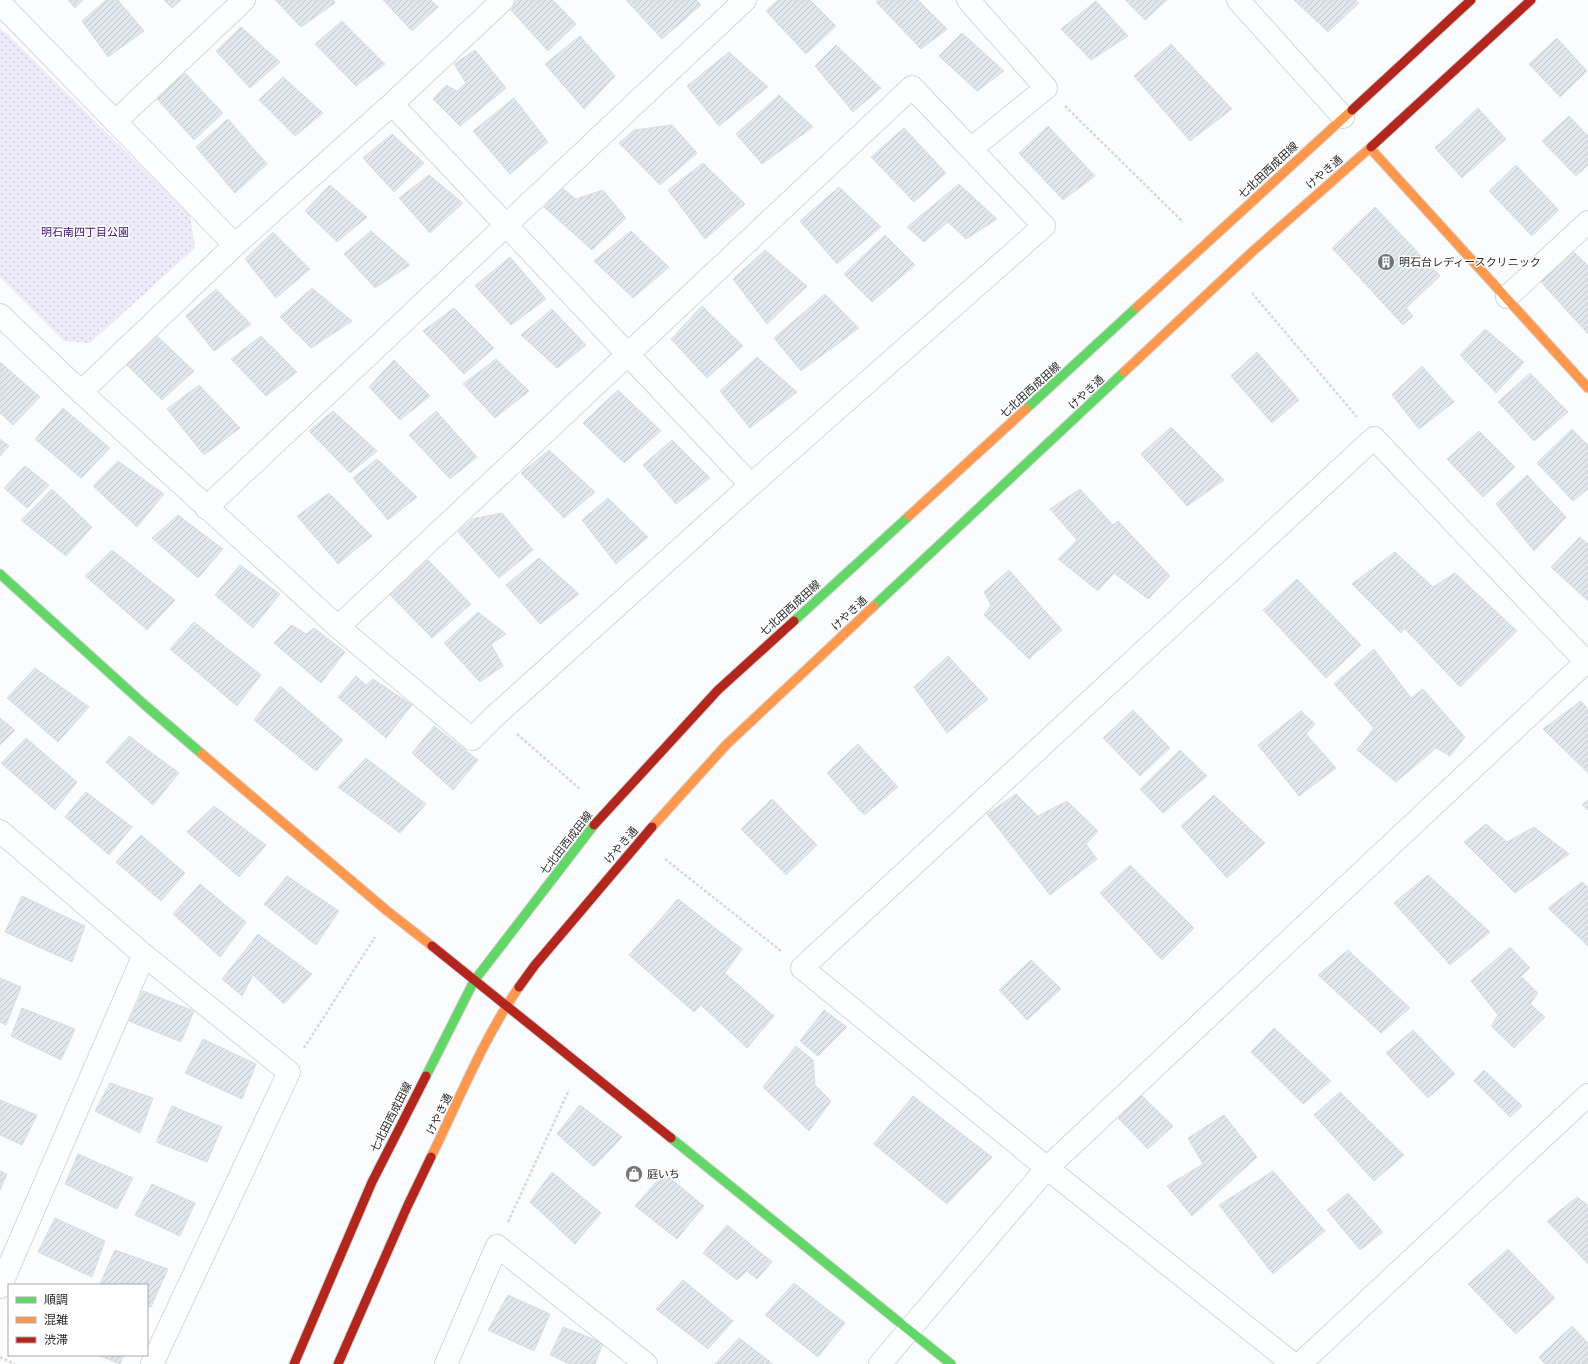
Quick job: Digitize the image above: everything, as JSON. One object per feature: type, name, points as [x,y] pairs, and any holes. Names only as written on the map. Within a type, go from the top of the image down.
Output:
[{"type":"street","points":[[115,122],[244,0]]},
{"type":"street","points":[[81,392],[235,245],[392,104],[503,0]]},
{"type":"street","points":[[206,508],[745,0]]},
{"type":"street","points":[[968,0],[1046,88],[971,149]]},
{"type":"street","points":[[1238,0],[1343,117]]},
{"type":"street","name":"七北田西成田線","points":[[294,1364],[372,1182],[474,981],[600,818],[718,690],[1185,264],[1471,0]]},
{"type":"street","name":"けやき通","points":[[338,1364],[407,1207],[484,1047],[506,1006],[545,953],[641,840],[726,745],[1252,252],[1370,148],[1531,0]]},
{"type":"street","points":[[0,2],[235,245]]},
{"type":"street","points":[[0,315],[206,508],[338,627],[472,739],[495,716],[751,485],[1044,226],[912,87],[338,627]]},
{"type":"street","points":[[392,104],[751,485]]},
{"type":"street","points":[[1370,148],[1507,297],[1588,388]]},
{"type":"street","points":[[1507,297],[1588,222]]},
{"type":"street","points":[[880,1364],[1047,1168],[1587,662],[1374,438],[802,968],[1047,1168],[1293,1364]]},
{"type":"street","points":[[0,574],[146,706],[386,910],[575,1060],[951,1364]]},
{"type":"street","points":[[2,839],[289,1072],[152,1364]]},
{"type":"street","points":[[0,1287],[144,954]]},
{"type":"street","points":[[1300,1364],[1588,1095]]},
{"type":"street","points":[[446,1364],[497,1246],[636,1361]]},
{"type":"path","points":[[1046,88],[1183,222]]},
{"type":"path","points":[[1252,293],[1374,438]]},
{"type":"path","points":[[495,716],[580,789]]},
{"type":"path","points":[[665,859],[802,968]]},
{"type":"path","points":[[289,1072],[377,934]]},
{"type":"path","points":[[497,1246],[571,1086]]},
{"type":"path","points":[[0,1357],[15,1364]]},
{"type":"green space","name":"明石南四丁目公園","points":[[0,27],[190,215],[195,248],[90,343],[64,341],[0,277]]},
{"type":"building","points":[[68,0],[83,0],[75,8]]},
{"type":"building","points":[[106,0],[118,0],[144,31],[108,57],[82,21]]},
{"type":"building","points":[[164,0],[181,0],[172,8]]},
{"type":"building","points":[[275,0],[333,0],[335,3],[301,27]]},
{"type":"building","points":[[383,0],[431,0],[438,7],[412,31]]},
{"type":"building","points":[[517,0],[553,0],[576,24],[548,51],[509,8]]},
{"type":"building","points":[[626,0],[696,0],[701,5],[662,39]]},
{"type":"building","points":[[778,0],[810,0],[836,26],[806,54],[766,11]]},
{"type":"building","points":[[879,0],[918,0],[947,29],[921,49],[876,2]]},
{"type":"building","points":[[1125,0],[1167,0],[1145,20]]},
{"type":"building","points":[[1294,0],[1355,0],[1359,3],[1328,32]]},
{"type":"building","points":[[1096,1],[1128,36],[1091,60],[1061,29]]},
{"type":"building","points":[[342,21],[385,64],[356,86],[315,44]]},
{"type":"building","points":[[241,27],[280,62],[250,88],[216,51]]},
{"type":"building","points":[[962,33],[1004,71],[977,91],[939,56]]},
{"type":"building","points":[[580,36],[615,76],[584,109],[545,64]]},
{"type":"building","points":[[1557,38],[1587,71],[1560,97],[1529,64]]},
{"type":"building","points":[[1171,44],[1232,109],[1190,141],[1134,76]]},
{"type":"building","points":[[836,45],[881,88],[853,112],[815,66]]},
{"type":"building","points":[[475,50],[506,88],[460,126],[433,99],[446,85],[457,91],[466,83],[454,64]]},
{"type":"building","points":[[729,52],[768,87],[719,126],[687,86]]},
{"type":"building","points":[[185,73],[223,113],[194,140],[156,98]]},
{"type":"building","points":[[283,77],[323,113],[295,136],[259,100]]},
{"type":"building","points":[[779,95],[813,127],[762,164],[736,134]]},
{"type":"building","points":[[514,98],[548,142],[510,174],[473,131]]},
{"type":"building","points":[[1478,108],[1506,139],[1462,178],[1435,148]]},
{"type":"building","points":[[1569,116],[1588,136],[1588,165],[1576,176],[1542,141]]},
{"type":"building","points":[[228,119],[267,164],[235,193],[196,147]]},
{"type":"building","points":[[672,125],[697,153],[660,185],[619,143],[634,130]]},
{"type":"building","points":[[1048,126],[1095,176],[1063,200],[1019,153]]},
{"type":"building","points":[[904,128],[946,173],[914,202],[871,157]]},
{"type":"building","points":[[392,134],[424,163],[394,192],[363,158]]},
{"type":"building","points":[[703,163],[745,204],[705,239],[668,190]]},
{"type":"building","points":[[1516,165],[1559,210],[1532,236],[1489,191]]},
{"type":"building","points":[[429,175],[463,203],[430,233],[399,198]]},
{"type":"building","points":[[959,184],[997,219],[966,239],[948,222],[924,242],[907,227]]},
{"type":"building","points":[[330,185],[367,217],[337,242],[305,211]]},
{"type":"building","points":[[839,187],[881,227],[837,264],[800,221]]},
{"type":"building","points":[[562,188],[576,199],[603,190],[626,218],[592,250],[544,207]]},
{"type":"building","name":"明石台レディースクリニック","points":[[1375,207],[1440,276],[1406,308],[1413,316],[1403,325],[1332,248]]},
{"type":"building","points":[[371,231],[410,265],[375,288],[344,254]]},
{"type":"building","points":[[631,231],[669,267],[633,298],[594,261]]},
{"type":"building","points":[[273,232],[310,269],[276,298],[245,259]]},
{"type":"building","points":[[885,235],[915,265],[872,302],[844,274]]},
{"type":"building","points":[[765,250],[807,286],[767,324],[733,279]]},
{"type":"building","points":[[1574,252],[1588,266],[1588,334],[1540,281]]},
{"type":"building","points":[[510,257],[546,299],[511,325],[475,286]]},
{"type":"building","points":[[312,288],[352,321],[311,348],[280,317]]},
{"type":"building","points":[[216,289],[251,324],[214,351],[186,316]]},
{"type":"building","points":[[825,294],[859,328],[801,371],[774,338]]},
{"type":"building","points":[[702,306],[743,346],[707,378],[671,339]]},
{"type":"building","points":[[454,308],[494,348],[464,374],[423,331]]},
{"type":"building","points":[[552,309],[586,345],[557,368],[521,335]]},
{"type":"building","points":[[1485,329],[1524,362],[1496,393],[1460,355]]},
{"type":"building","points":[[154,333],[194,371],[162,400],[122,360]]},
{"type":"building","points":[[261,336],[297,372],[266,396],[231,359]]},
{"type":"building","points":[[1257,352],[1299,400],[1272,423],[1231,376]]},
{"type":"building","points":[[757,357],[797,392],[750,428],[720,391]]},
{"type":"building","points":[[496,359],[529,391],[495,418],[463,384]]},
{"type":"building","points":[[394,360],[430,396],[400,420],[369,387]]},
{"type":"building","points":[[0,362],[40,397],[13,425],[0,413]]},
{"type":"building","points":[[1422,366],[1454,402],[1419,429],[1392,395]]},
{"type":"building","points":[[1530,373],[1568,412],[1534,441],[1498,402]]},
{"type":"building","points":[[199,385],[240,428],[204,455],[167,409]]},
{"type":"building","points":[[618,390],[661,431],[624,463],[583,423]]},
{"type":"building","points":[[63,408],[110,448],[81,478],[35,439]]},
{"type":"building","points":[[333,411],[377,451],[350,473],[309,431]]},
{"type":"building","points":[[436,411],[477,457],[450,479],[409,435]]},
{"type":"building","points":[[1171,427],[1224,480],[1187,506],[1141,454]]},
{"type":"building","points":[[1572,429],[1588,445],[1588,489],[1573,501],[1537,463]]},
{"type":"building","points":[[1479,431],[1515,467],[1483,497],[1447,459]]},
{"type":"building","points":[[0,439],[9,446],[0,456]]},
{"type":"building","points":[[672,440],[710,478],[676,504],[643,465]]},
{"type":"building","points":[[549,450],[595,492],[564,518],[521,473]]},
{"type":"building","points":[[377,459],[417,497],[388,520],[353,478]]},
{"type":"building","points":[[118,461],[164,494],[137,527],[93,486]]},
{"type":"building","points":[[25,466],[49,485],[27,508],[4,488]]},
{"type":"building","points":[[1527,475],[1566,517],[1534,551],[1496,504]]},
{"type":"building","points":[[52,489],[92,527],[66,556],[21,520]]},
{"type":"building","points":[[1080,489],[1113,525],[1118,521],[1170,576],[1148,599],[1114,573],[1098,591],[1058,559],[1077,540],[1050,509]]},
{"type":"building","points":[[329,493],[372,536],[338,564],[297,516]]},
{"type":"building","points":[[608,498],[648,537],[616,564],[582,520]]},
{"type":"building","points":[[502,513],[533,550],[499,578],[458,532],[472,519]]},
{"type":"building","points":[[178,515],[223,549],[198,578],[152,538]]},
{"type":"building","points":[[1580,537],[1588,544],[1588,601],[1551,567]]},
{"type":"building","points":[[112,550],[175,600],[147,630],[85,576]]},
{"type":"building","points":[[1395,552],[1433,587],[1455,573],[1517,631],[1460,687],[1404,628],[1401,633],[1352,584]]},
{"type":"building","points":[[539,558],[579,594],[540,624],[506,585]]},
{"type":"building","points":[[428,560],[471,604],[432,638],[390,595]]},
{"type":"building","points":[[240,565],[280,594],[253,628],[215,595]]},
{"type":"building","points":[[1009,570],[1062,630],[1029,659],[984,615],[991,605],[984,592]]},
{"type":"building","points":[[1297,579],[1361,645],[1326,678],[1263,610]]},
{"type":"building","points":[[478,612],[506,634],[491,644],[503,666],[480,682],[444,643]]},
{"type":"building","points":[[194,622],[261,675],[237,706],[170,649]]},
{"type":"building","points":[[292,625],[306,634],[314,628],[345,652],[321,683],[274,643]]},
{"type":"building","points":[[1374,649],[1411,698],[1423,689],[1465,737],[1450,756],[1436,748],[1396,782],[1357,750],[1374,728],[1334,684]]},
{"type":"building","points":[[948,656],[988,699],[947,733],[914,687]]},
{"type":"building","points":[[35,668],[89,707],[58,742],[7,698]]},
{"type":"building","points":[[356,676],[366,685],[373,679],[412,705],[386,738],[338,697]]},
{"type":"building","points":[[280,686],[343,740],[316,771],[254,720]]},
{"type":"building","points":[[1581,701],[1588,710],[1588,773],[1543,729]]},
{"type":"building","points":[[1133,710],[1170,748],[1140,776],[1103,738]]},
{"type":"building","points":[[1301,711],[1315,724],[1306,734],[1336,768],[1299,796],[1258,745]]},
{"type":"building","points":[[0,718],[15,730],[0,745]]},
{"type":"building","points":[[434,726],[478,760],[453,790],[412,753]]},
{"type":"building","points":[[129,736],[179,773],[153,805],[106,762]]},
{"type":"building","points":[[26,738],[77,782],[55,810],[1,763]]},
{"type":"building","points":[[858,744],[898,787],[864,815],[827,773]]},
{"type":"building","points":[[1180,750],[1207,776],[1163,813],[1140,789]]},
{"type":"building","points":[[366,758],[426,804],[400,833],[338,787]]},
{"type":"building","points":[[86,792],[132,827],[109,855],[65,817]]},
{"type":"building","points":[[1016,794],[1038,816],[1067,801],[1098,831],[1086,844],[1097,859],[1050,895],[987,814]]},
{"type":"building","points":[[1214,795],[1265,843],[1227,878],[1181,826]]},
{"type":"building","points":[[772,799],[817,845],[786,875],[741,829]]},
{"type":"building","points":[[1588,800],[1588,810],[1582,805]]},
{"type":"building","points":[[214,806],[266,845],[239,877],[187,832]]},
{"type":"building","points":[[1486,824],[1507,842],[1534,827],[1569,854],[1515,893],[1464,842]]},
{"type":"building","points":[[141,835],[185,873],[161,901],[116,862]]},
{"type":"building","points":[[1130,865],[1194,928],[1162,960],[1100,893]]},
{"type":"building","points":[[1428,875],[1490,932],[1450,965],[1394,903]]},
{"type":"building","points":[[287,876],[339,911],[316,945],[264,904]]},
{"type":"building","points":[[1582,882],[1588,887],[1588,946],[1548,908]]},
{"type":"building","points":[[200,884],[246,922],[220,957],[173,914]]},
{"type":"building","points":[[22,896],[85,926],[72,962],[5,932]]},
{"type":"building","points":[[678,899],[742,949],[725,973],[774,1016],[747,1048],[701,1005],[694,1012],[629,955]]},
{"type":"building","points":[[258,934],[312,974],[284,1004],[253,975],[242,996],[222,979]]},
{"type":"building","points":[[1510,947],[1530,968],[1521,976],[1538,993],[1530,1004],[1545,1017],[1514,1048],[1491,1026],[1498,1015],[1471,981]]},
{"type":"building","points":[[1348,950],[1410,1008],[1381,1033],[1318,975]]},
{"type":"building","points":[[1031,960],[1061,989],[1027,1020],[999,990]]},
{"type":"building","points":[[0,978],[21,987],[6,1025],[0,1022]]},
{"type":"building","points":[[143,991],[194,1011],[181,1042],[129,1021]]},
{"type":"building","points":[[22,1008],[75,1029],[61,1060],[11,1036]]},
{"type":"building","points":[[824,1010],[847,1027],[818,1056],[800,1041]]},
{"type":"building","points":[[1274,1028],[1331,1081],[1303,1104],[1251,1052]]},
{"type":"building","points":[[1413,1030],[1455,1074],[1428,1098],[1386,1053]]},
{"type":"building","points":[[203,1039],[256,1064],[242,1099],[185,1073]]},
{"type":"building","points":[[796,1046],[813,1060],[815,1085],[831,1101],[809,1131],[763,1087]]},
{"type":"building","points":[[1484,1070],[1522,1106],[1510,1117],[1474,1081]]},
{"type":"building","points":[[110,1083],[153,1098],[140,1133],[95,1111]]},
{"type":"building","points":[[1137,1091],[1173,1126],[1148,1149],[1116,1116]]},
{"type":"building","points":[[1340,1092],[1404,1155],[1374,1181],[1314,1115]]},
{"type":"building","points":[[913,1096],[992,1157],[947,1204],[874,1144]]},
{"type":"building","points":[[0,1100],[37,1115],[22,1145],[0,1135]]},
{"type":"building","points":[[580,1105],[622,1137],[594,1167],[557,1134]]},
{"type":"building","points":[[172,1106],[222,1127],[207,1162],[156,1142]]},
{"type":"building","points":[[1224,1115],[1257,1157],[1192,1216],[1167,1186],[1203,1164],[1188,1138]]},
{"type":"building","points":[[78,1154],[133,1178],[117,1209],[65,1184]]},
{"type":"building","points":[[0,1171],[7,1174],[0,1190]]},
{"type":"building","points":[[1273,1171],[1325,1231],[1273,1274],[1219,1205]]},
{"type":"building","points":[[552,1172],[601,1213],[575,1244],[530,1202]]},
{"type":"building","points":[[664,1173],[704,1206],[677,1239],[635,1206]]},
{"type":"building","points":[[152,1184],[195,1203],[180,1236],[135,1215]]},
{"type":"building","points":[[1348,1193],[1383,1232],[1360,1250],[1327,1210]]},
{"type":"building","points":[[1577,1197],[1588,1205],[1588,1264],[1547,1221]]},
{"type":"building","points":[[55,1218],[105,1241],[92,1277],[38,1252]]},
{"type":"building","points":[[727,1225],[772,1262],[757,1279],[747,1271],[737,1280],[703,1253]]},
{"type":"building","points":[[1508,1249],[1555,1298],[1516,1334],[1468,1284]]},
{"type":"building","points":[[115,1250],[168,1269],[151,1307],[148,1306],[148,1284],[100,1284]]},
{"type":"building","points":[[683,1280],[733,1321],[708,1349],[656,1309]]},
{"type":"building","points":[[794,1283],[845,1323],[818,1357],[765,1315]]},
{"type":"building","points":[[508,1295],[550,1314],[534,1351],[488,1330]]},
{"type":"building","points":[[1572,1326],[1588,1343],[1588,1364],[1545,1364],[1539,1357]]},
{"type":"building","points":[[563,1327],[603,1343],[595,1364],[570,1364],[550,1355]]},
{"type":"building","points":[[739,1338],[773,1364],[715,1364]]},
{"type":"building","points":[[100,1356],[124,1356],[120,1364]]},
{"type":"traffic: fast","points":[[1026,409],[1137,307]]},
{"type":"traffic: fast","points":[[874,606],[1124,372]]},
{"type":"traffic: fast","points":[[794,621],[909,516]]},
{"type":"traffic: fast","points":[[0,574],[146,706],[202,754]]},
{"type":"traffic: fast","points":[[426,1076],[474,981],[594,825]]},
{"type":"traffic: fast","points":[[671,1138],[951,1364]]},
{"type":"traffic: slow","points":[[1137,307],[1352,110]]},
{"type":"traffic: slow","points":[[1124,372],[1252,252],[1371,147]]},
{"type":"traffic: slow","points":[[1370,148],[1588,388]]},
{"type":"traffic: slow","points":[[909,516],[1026,409]]},
{"type":"traffic: slow","points":[[652,827],[726,745],[874,606]]},
{"type":"traffic: slow","points":[[202,754],[386,910],[432,946]]},
{"type":"traffic: slow","points":[[431,1157],[494,1027],[519,987]]},
{"type":"traffic: jam","points":[[1352,110],[1471,0]]},
{"type":"traffic: jam","points":[[1371,147],[1531,0]]},
{"type":"traffic: jam","points":[[594,825],[718,690],[794,621]]},
{"type":"traffic: jam","points":[[519,987],[535,965],[652,827]]},
{"type":"traffic: jam","points":[[432,946],[671,1138]]},
{"type":"traffic: jam","points":[[294,1364],[372,1182],[426,1076]]},
{"type":"traffic: jam","points":[[338,1364],[407,1207],[431,1157]]},
{"type":"place","name":"明石台レディースクリニック","points":[[1386,262]]},
{"type":"place","name":"庭いち","points":[[634,1174]]}]
